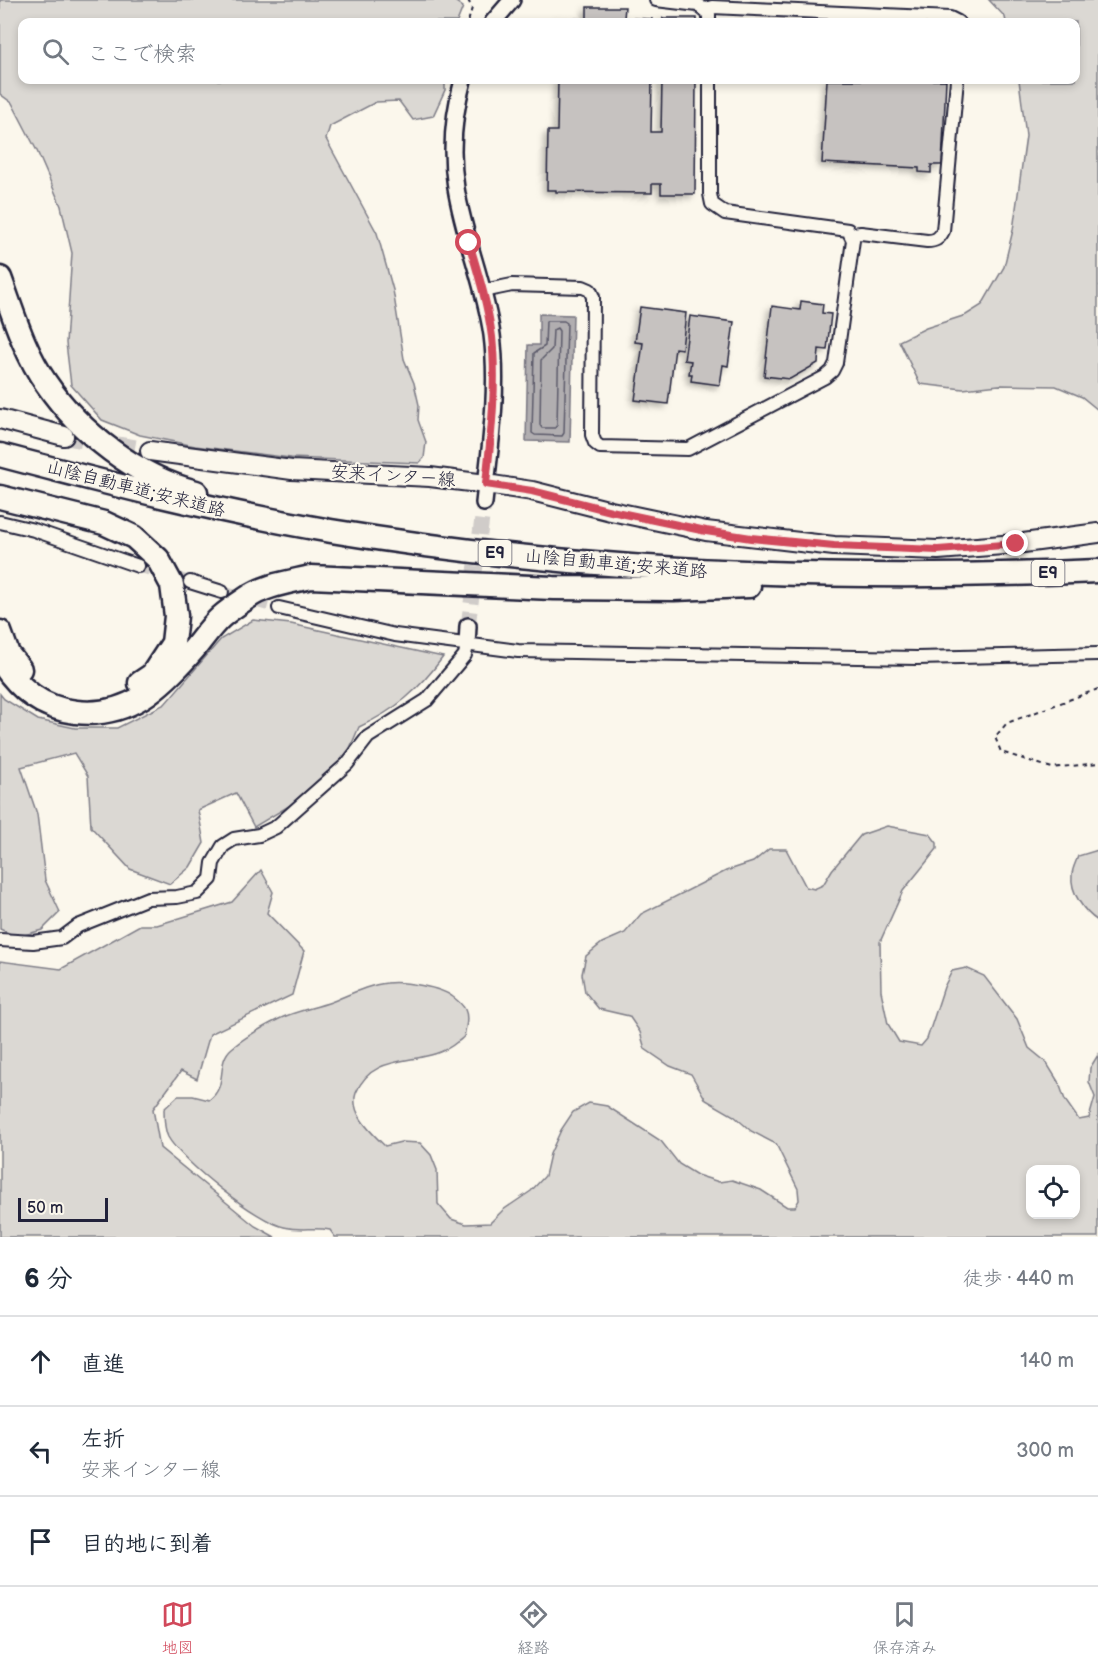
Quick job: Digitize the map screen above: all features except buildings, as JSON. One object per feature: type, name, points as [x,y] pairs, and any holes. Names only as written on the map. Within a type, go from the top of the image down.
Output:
[{"type":"highway","points":[[0,278],[24,342],[45,382],[73,416],[96,438],[124,459],[153,475],[191,490],[228,500],[253,516]]},
{"type":"highway","name":"山陰自動車道;安来道路","points":[[0,455],[97,481],[253,516],[333,531],[463,550],[676,570],[781,574],[999,575],[1098,571]]},
{"type":"highway","points":[[0,497],[104,523],[134,537],[158,559],[172,585],[176,616],[173,643],[152,675],[123,695],[88,702],[58,697],[29,680],[8,654],[0,632]]},
{"type":"highway","points":[[0,660],[11,676],[31,696],[58,710],[82,713],[108,712],[138,701],[163,682],[220,618],[249,596],[274,585],[311,577],[553,588],[674,589],[866,583],[999,575]]},
{"type":"main road","points":[[0,419],[64,436]]},
{"type":"main road","name":"安来インター線","points":[[150,451],[292,470],[430,477],[486,484],[532,491],[706,531],[834,546],[938,550],[1016,544],[1098,533]]},
{"type":"street","points":[[496,18],[512,0]]},
{"type":"street","points":[[656,0],[698,5],[705,9],[709,18]]},
{"type":"street","points":[[705,9],[712,7],[950,18]]},
{"type":"street","points":[[462,84],[454,113],[453,160],[456,189],[483,291],[492,335],[495,371],[484,503]]},
{"type":"street","points":[[483,291],[512,285],[583,287],[590,290],[593,297],[591,435],[600,447],[688,449],[825,377],[832,371],[853,240],[851,234],[848,230],[725,213],[712,204],[710,194],[710,84]]},
{"type":"street","points":[[851,234],[861,233],[927,241],[934,241],[940,237],[943,231],[957,84]]},
{"type":"street","points":[[0,522],[34,530],[138,566]]},
{"type":"street","points":[[190,582],[222,592]]},
{"type":"street","points":[[279,608],[394,636],[518,651],[917,658],[1098,654]]},
{"type":"street","points":[[0,940],[33,942],[62,938],[78,926],[148,898],[177,897],[197,893],[211,879],[213,863],[223,846],[234,839],[259,835],[276,827],[347,764],[368,737],[427,700],[465,655],[468,626]]},
{"type":"path","points":[[468,0],[472,8],[469,18]]},
{"type":"path","points":[[1098,690],[1007,723],[995,738],[1001,752],[1053,768],[1098,763]]},
{"type":"shaded area","points":[[0,0],[453,0],[463,7],[459,18],[18,18],[18,84],[445,84],[445,90],[433,116],[413,120],[399,101],[376,102],[330,126],[326,139],[377,233],[393,290],[404,359],[414,383],[419,405],[418,420],[426,442],[424,458],[419,463],[291,458],[195,446],[140,435],[102,420],[71,385],[66,343],[72,253],[61,206],[37,151],[12,103],[0,94]]},
{"type":"shaded area","points":[[989,0],[1098,0],[1098,410],[1082,397],[1056,386],[999,385],[963,389],[920,384],[899,341],[926,328],[966,315],[982,305],[1004,267],[1013,230],[1026,136],[1020,84],[1080,84],[1080,18],[1005,17]]},
{"type":"shaded area","points":[[253,620],[291,624],[443,657],[425,680],[406,698],[359,727],[347,755],[289,806],[254,827],[236,793],[198,810],[204,843],[190,867],[170,884],[130,869],[91,827],[88,776],[74,753],[21,767],[37,814],[45,880],[60,912],[42,930],[17,937],[0,929],[0,694],[4,699],[38,720],[75,728],[117,728],[165,704],[221,639]]},
{"type":"shaded area","points":[[887,826],[930,834],[937,843],[937,849],[903,891],[880,942],[881,991],[888,1024],[899,1042],[921,1046],[927,1039],[944,987],[952,971],[966,968],[984,976],[1017,1019],[1029,1048],[1046,1062],[1059,1083],[1065,1100],[1079,1120],[1089,1118],[1095,1097],[1089,1082],[1090,1068],[1098,1055],[1098,1237],[335,1237],[330,1230],[295,1229],[272,1223],[239,1203],[204,1175],[168,1137],[164,1109],[178,1096],[193,1096],[209,1100],[219,1088],[227,1054],[248,1036],[285,1016],[331,1002],[365,988],[387,983],[412,984],[440,990],[461,1003],[467,1017],[464,1036],[444,1050],[431,1055],[388,1064],[375,1070],[364,1079],[356,1093],[356,1108],[363,1122],[385,1146],[401,1142],[420,1143],[431,1155],[437,1170],[438,1204],[451,1219],[466,1224],[490,1223],[503,1210],[531,1191],[545,1176],[550,1154],[561,1130],[573,1112],[589,1103],[607,1106],[661,1141],[679,1164],[697,1175],[719,1182],[732,1180],[761,1190],[787,1207],[795,1207],[799,1200],[798,1189],[776,1144],[751,1131],[734,1116],[706,1100],[691,1074],[670,1066],[645,1049],[640,1032],[629,1016],[599,1009],[585,992],[582,974],[586,956],[602,943],[625,933],[641,914],[726,871],[753,862],[769,849],[786,849],[806,887],[814,889],[823,885],[832,870],[861,835]]},
{"type":"shaded area","points":[[1098,850],[1098,921],[1079,901],[1072,881],[1078,856]]},
{"type":"shaded area","points":[[261,870],[273,892],[267,913],[304,951],[292,995],[210,1034],[197,1079],[181,1071],[153,1109],[160,1148],[255,1226],[275,1237],[0,1237],[0,961],[61,969],[140,925],[157,925],[232,902]]},
{"type":"water","points":[[539,314],[573,315],[570,442],[526,441],[528,345],[539,345]]},
{"type":"tunnel","points":[[64,436],[150,451]]},
{"type":"tunnel","points":[[468,626],[484,503]]},
{"type":"tunnel","points":[[138,566],[190,582]]},
{"type":"tunnel","points":[[222,592],[279,608]]},
{"type":"route","points":[[469,243],[487,309],[495,371],[486,484],[532,491],[611,511],[751,538],[834,546],[938,550],[1016,544]]}]
